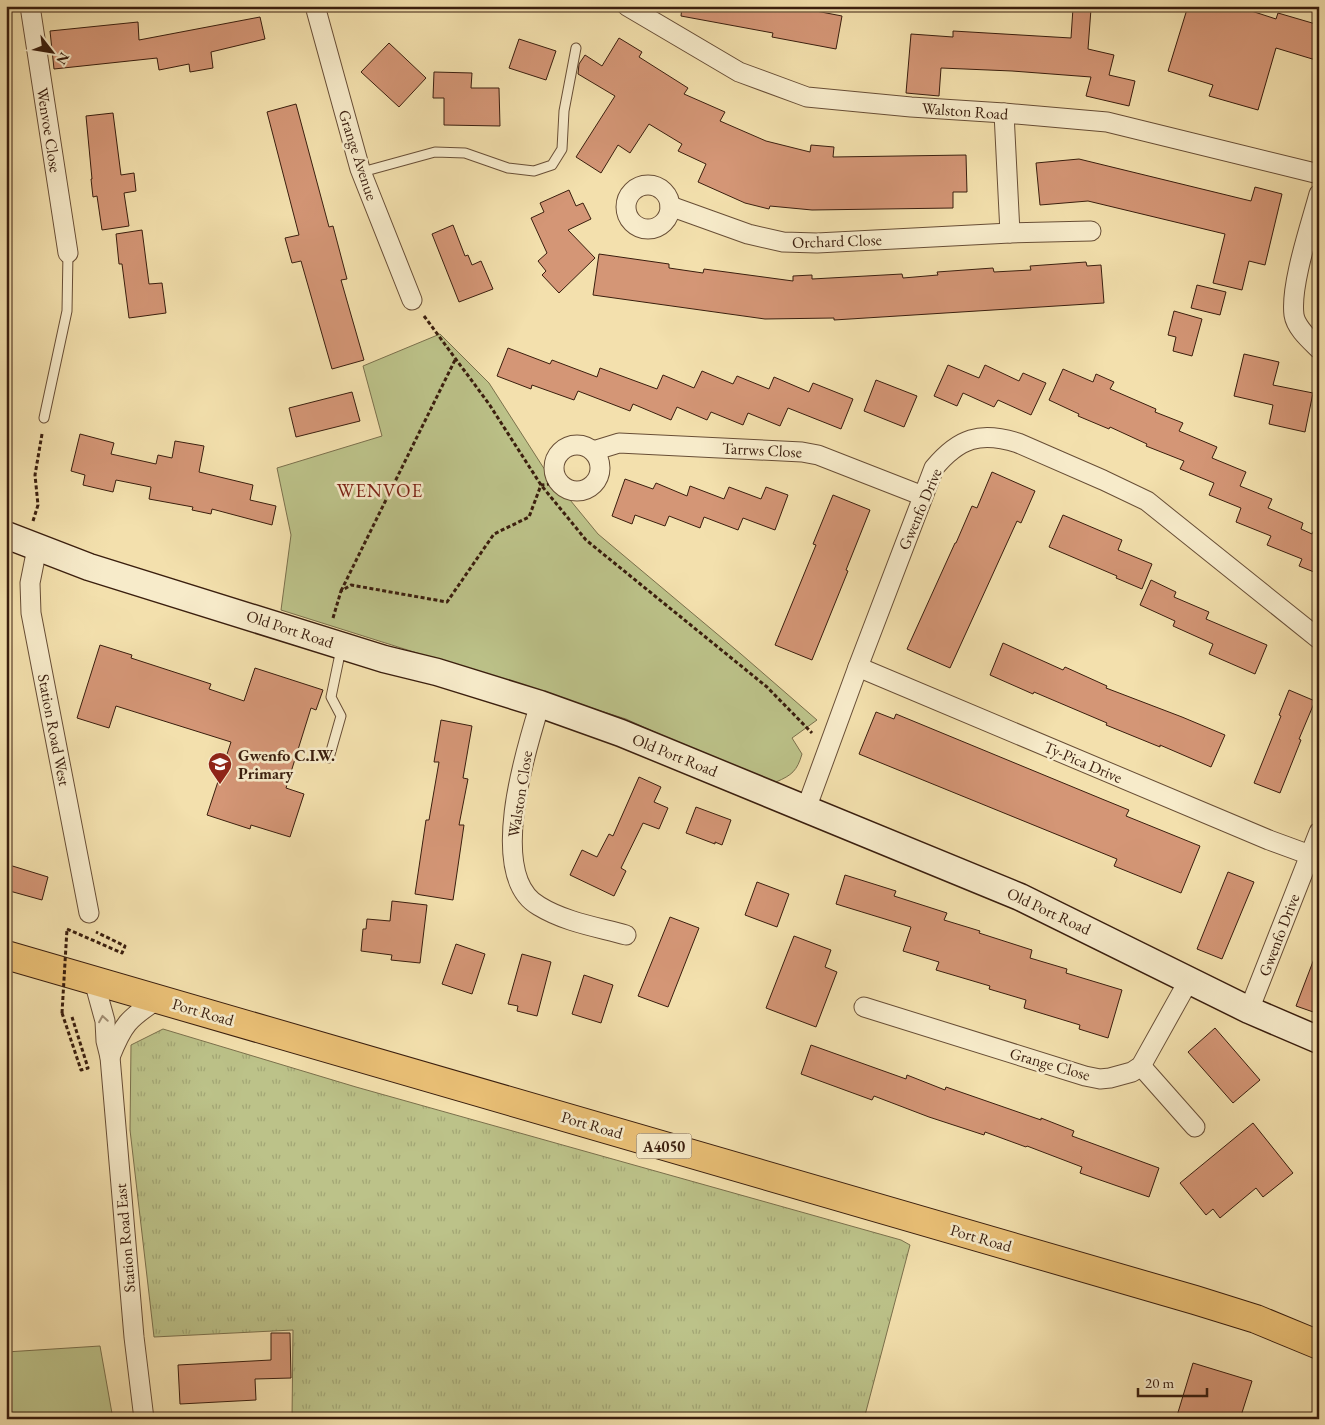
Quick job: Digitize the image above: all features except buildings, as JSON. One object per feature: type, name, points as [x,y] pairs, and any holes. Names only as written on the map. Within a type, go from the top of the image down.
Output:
[{"type":"main road","name":"Port Road","points":[[6,955],[1195,1300],[1256,1319],[1319,1345]]},
{"type":"street","name":"Wenvoe Close","points":[[30,6],[68,254]]},
{"type":"street","name":"Grange Avenue","points":[[315,6],[341,105],[362,172],[412,300]]},
{"type":"street","name":"Walston Road","points":[[627,6],[739,72],[806,97],[1107,122],[1319,174]]},
{"type":"street","points":[[1004,113],[1010,233]]},
{"type":"street","points":[[1319,194],[1301,259],[1295,294],[1294,315],[1299,326],[1319,349]]},
{"type":"street","name":"Orchard Close","points":[[670,206],[748,234],[783,242],[817,243],[1010,233],[1091,231]]},
{"type":"street","name":"Gwenfo Drive","points":[[806,809],[934,468],[946,454],[958,445],[971,439],[1004,439],[1018,443],[1147,501],[1319,639]]},
{"type":"street","name":"Tarrws Close","points":[[560,483],[554,469],[555,461],[564,448],[580,445],[593,451],[619,443],[802,452],[818,455],[923,496]]},
{"type":"street","points":[[560,483],[573,490],[587,488],[593,484],[598,478],[600,464],[598,457],[593,451]]},
{"type":"street","name":"Old Port Road","points":[[23,542],[89,567],[156,586],[384,659],[437,672],[540,704],[621,733],[1020,897],[1249,1010],[1319,1040]]},
{"type":"street","name":"Station Road West","points":[[23,542],[30,583],[32,613],[90,921]]},
{"type":"street","name":"Ty-Pica Drive","points":[[858,667],[1269,840],[1310,855]]},
{"type":"street","name":"Walston Close","points":[[540,704],[526,752],[511,832],[514,870],[522,890],[537,906],[576,922],[626,935]]},
{"type":"street","name":"Gwenfo Drive","points":[[1249,1010],[1319,832]]},
{"type":"street","points":[[1189,980],[1141,1066],[1195,1127]]},
{"type":"street","name":"Station Road East","points":[[94,981],[104,1021],[110,1057],[134,1338],[144,1419]]},
{"type":"street","name":"Station Road East","points":[[110,1057],[119,1034],[128,1021],[158,999]]},
{"type":"street","name":"Grange Close","points":[[864,1007],[1085,1076],[1100,1079],[1110,1078],[1132,1072],[1141,1066]]},
{"type":"lane","points":[[362,172],[435,152],[465,153],[508,168],[534,171],[552,165],[562,149],[564,111],[576,48]]},
{"type":"lane","points":[[44,418],[67,311],[68,254]]},
{"type":"lane","points":[[329,758],[341,716],[331,697],[342,646]]},
{"type":"path","points":[[412,300],[489,404],[541,485],[586,540],[767,687],[811,732],[826,752]]},
{"type":"path","points":[[331,622],[341,591],[456,358]]},
{"type":"path","points":[[23,542],[38,505],[35,475],[44,418]]},
{"type":"path","points":[[541,485],[560,483]]},
{"type":"path","points":[[341,591],[351,584],[447,602],[494,534],[529,517],[541,485]]},
{"type":"path","points":[[72,1017],[88,1068],[81,1070],[62,1013],[67,929],[122,953],[125,946],[90,921]]},
{"type":"green space","points":[[440,334],[489,383],[543,467],[598,534],[817,720],[792,738],[802,754],[798,765],[790,775],[776,782],[714,759],[626,719],[281,610],[291,535],[277,468],[382,436],[363,366]]},
{"type":"green space","points":[[163,1029],[356,1087],[901,1240],[910,1245],[864,1419],[292,1419],[293,1330],[154,1337],[130,1130],[131,1045]]},
{"type":"green space","points":[[100,1346],[113,1419],[6,1419],[6,1352]]},
{"type":"place","name":"Gwenfo C.I.W. Primary","points":[[220,785]]},
{"type":"district","name":"WENVOE","points":[[380,490]]}]
